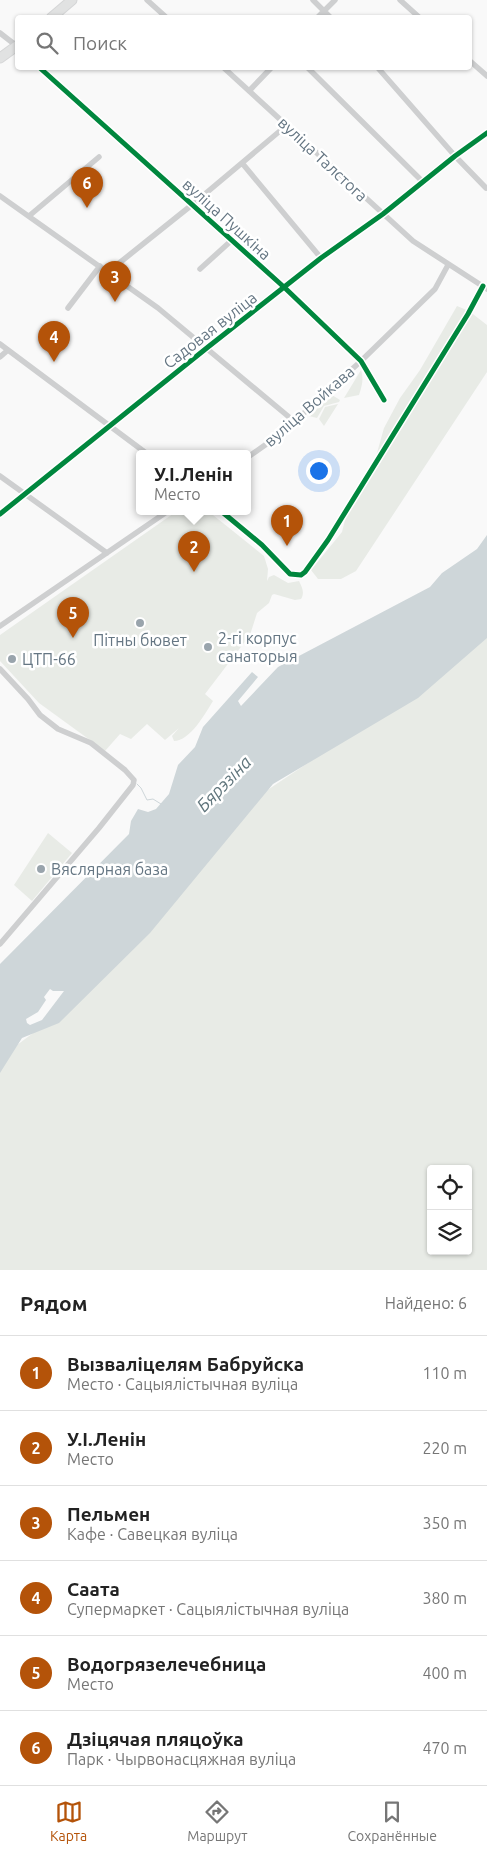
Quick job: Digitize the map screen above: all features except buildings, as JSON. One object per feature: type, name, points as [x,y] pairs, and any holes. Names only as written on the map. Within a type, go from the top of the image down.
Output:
[{"type":"main road","points":[[54,15],[72,0]]},
{"type":"main road","points":[[0,58],[15,47]]},
{"type":"street","points":[[147,0],[164,15]]},
{"type":"street","points":[[313,0],[328,15]]},
{"type":"street","points":[[320,15],[334,0]]},
{"type":"street","points":[[400,0],[417,15]]},
{"type":"street","points":[[0,33],[15,44]]},
{"type":"street","points":[[472,62],[487,76]]},
{"type":"street","name":"вуліца Пушкіна","points":[[42,70],[285,288],[361,362],[384,400]]},
{"type":"street","name":"вуліца Талстога","points":[[226,70],[414,241],[485,288]]},
{"type":"street","points":[[250,90],[269,70]]},
{"type":"street","points":[[310,70],[423,182]]},
{"type":"street","points":[[380,70],[455,156],[486,188]]},
{"type":"street","points":[[108,272],[287,125]]},
{"type":"street","name":"Садовая вуліца","points":[[0,514],[208,347],[487,133]]},
{"type":"street","points":[[29,216],[99,157]]},
{"type":"street","points":[[242,163],[322,258]]},
{"type":"street","points":[[0,196],[158,308],[208,347],[295,422]]},
{"type":"street","name":"вуліца Пушкіна","points":[[200,269],[232,240]]},
{"type":"street","name":"вуліца Войкава","points":[[251,455],[282,433],[361,362],[435,289],[448,265]]},
{"type":"street","points":[[68,308],[100,266]]},
{"type":"street","points":[[226,515],[262,545],[290,574],[301,575],[305,572],[328,540],[485,288]]},
{"type":"street","points":[[0,344],[142,450]]},
{"type":"street","points":[[0,356],[8,350]]},
{"type":"street","points":[[0,476],[107,552]]},
{"type":"street","points":[[0,626],[162,515]]},
{"type":"street","points":[[0,669],[40,715],[58,729],[91,743],[125,770],[134,780],[133,785],[99,828],[0,944]]},
{"type":"shaded area","points":[[457,306],[469,311],[487,325],[487,372],[356,571],[341,579],[318,579],[311,570],[342,532],[347,512],[373,467],[384,428],[400,398],[420,370]]},
{"type":"shaded area","points":[[361,370],[362,382],[359,395],[344,398]]},
{"type":"shaded area","points":[[332,395],[340,400],[339,402],[324,406],[317,418],[309,416]]},
{"type":"shaded area","points":[[338,404],[324,426],[319,419],[325,407]]},
{"type":"shaded area","points":[[171,515],[213,515],[264,556],[268,569],[267,581],[269,577],[274,575],[288,583],[299,581],[303,590],[301,599],[295,600],[272,595],[269,603],[257,613],[250,635],[205,694],[213,701],[206,713],[186,737],[174,741],[172,736],[179,728],[165,740],[147,724],[131,739],[120,734],[105,751],[39,703],[0,661],[0,635]]},
{"type":"shaded area","points":[[487,635],[487,1270],[0,1270],[0,1070],[17,1045],[67,1008],[266,791],[435,678]]},
{"type":"shaded area","name":"Вяслярная база","points":[[48,833],[72,853],[32,901],[14,885]]},
{"type":"water","name":"Бярэзіна","points":[[487,535],[487,638],[418,698],[273,784],[150,933],[59,1023],[22,1038],[0,1073],[0,964],[129,834],[131,821],[138,809],[148,812],[156,809],[169,794],[178,765],[195,747],[203,727],[252,672],[258,677],[238,701],[241,706],[278,667],[430,587],[442,573],[477,549]],"holes":[[[50,989],[53,991],[64,991],[42,1020],[30,1025],[27,1023],[26,1019],[38,1012],[46,1000],[44,997]]]},
{"type":"waterway","points":[[137,784],[147,800],[153,799],[161,804]]},
{"type":"cycle path","points":[[42,70],[285,288],[361,361],[384,400]]},
{"type":"cycle path","points":[[0,514],[321,258],[383,214],[455,156],[487,133]]},
{"type":"cycle path","points":[[226,515],[262,545],[290,574],[301,575],[305,572],[328,540],[468,314],[483,286]]},
{"type":"place","name":"Дзіцячая пляцоўка","points":[[87,208]]},
{"type":"place","name":"Пельмен","points":[[115,302]]},
{"type":"place","name":"Саата","points":[[54,362]]},
{"type":"place","name":"Вызваліцелям Бабруйска","points":[[287,546]]},
{"type":"place","name":"У.І.Ленін","points":[[194,572]]},
{"type":"place","name":"Пітны бювет","points":[[140,623]]},
{"type":"place","name":"Водогрязелечебница","points":[[73,638]]},
{"type":"place","name":"2-гі корпус санаторыя","points":[[208,647]]},
{"type":"place","name":"ЦТП-66","points":[[12,659]]},
{"type":"place","name":"Вяслярная база","points":[[41,869]]}]
